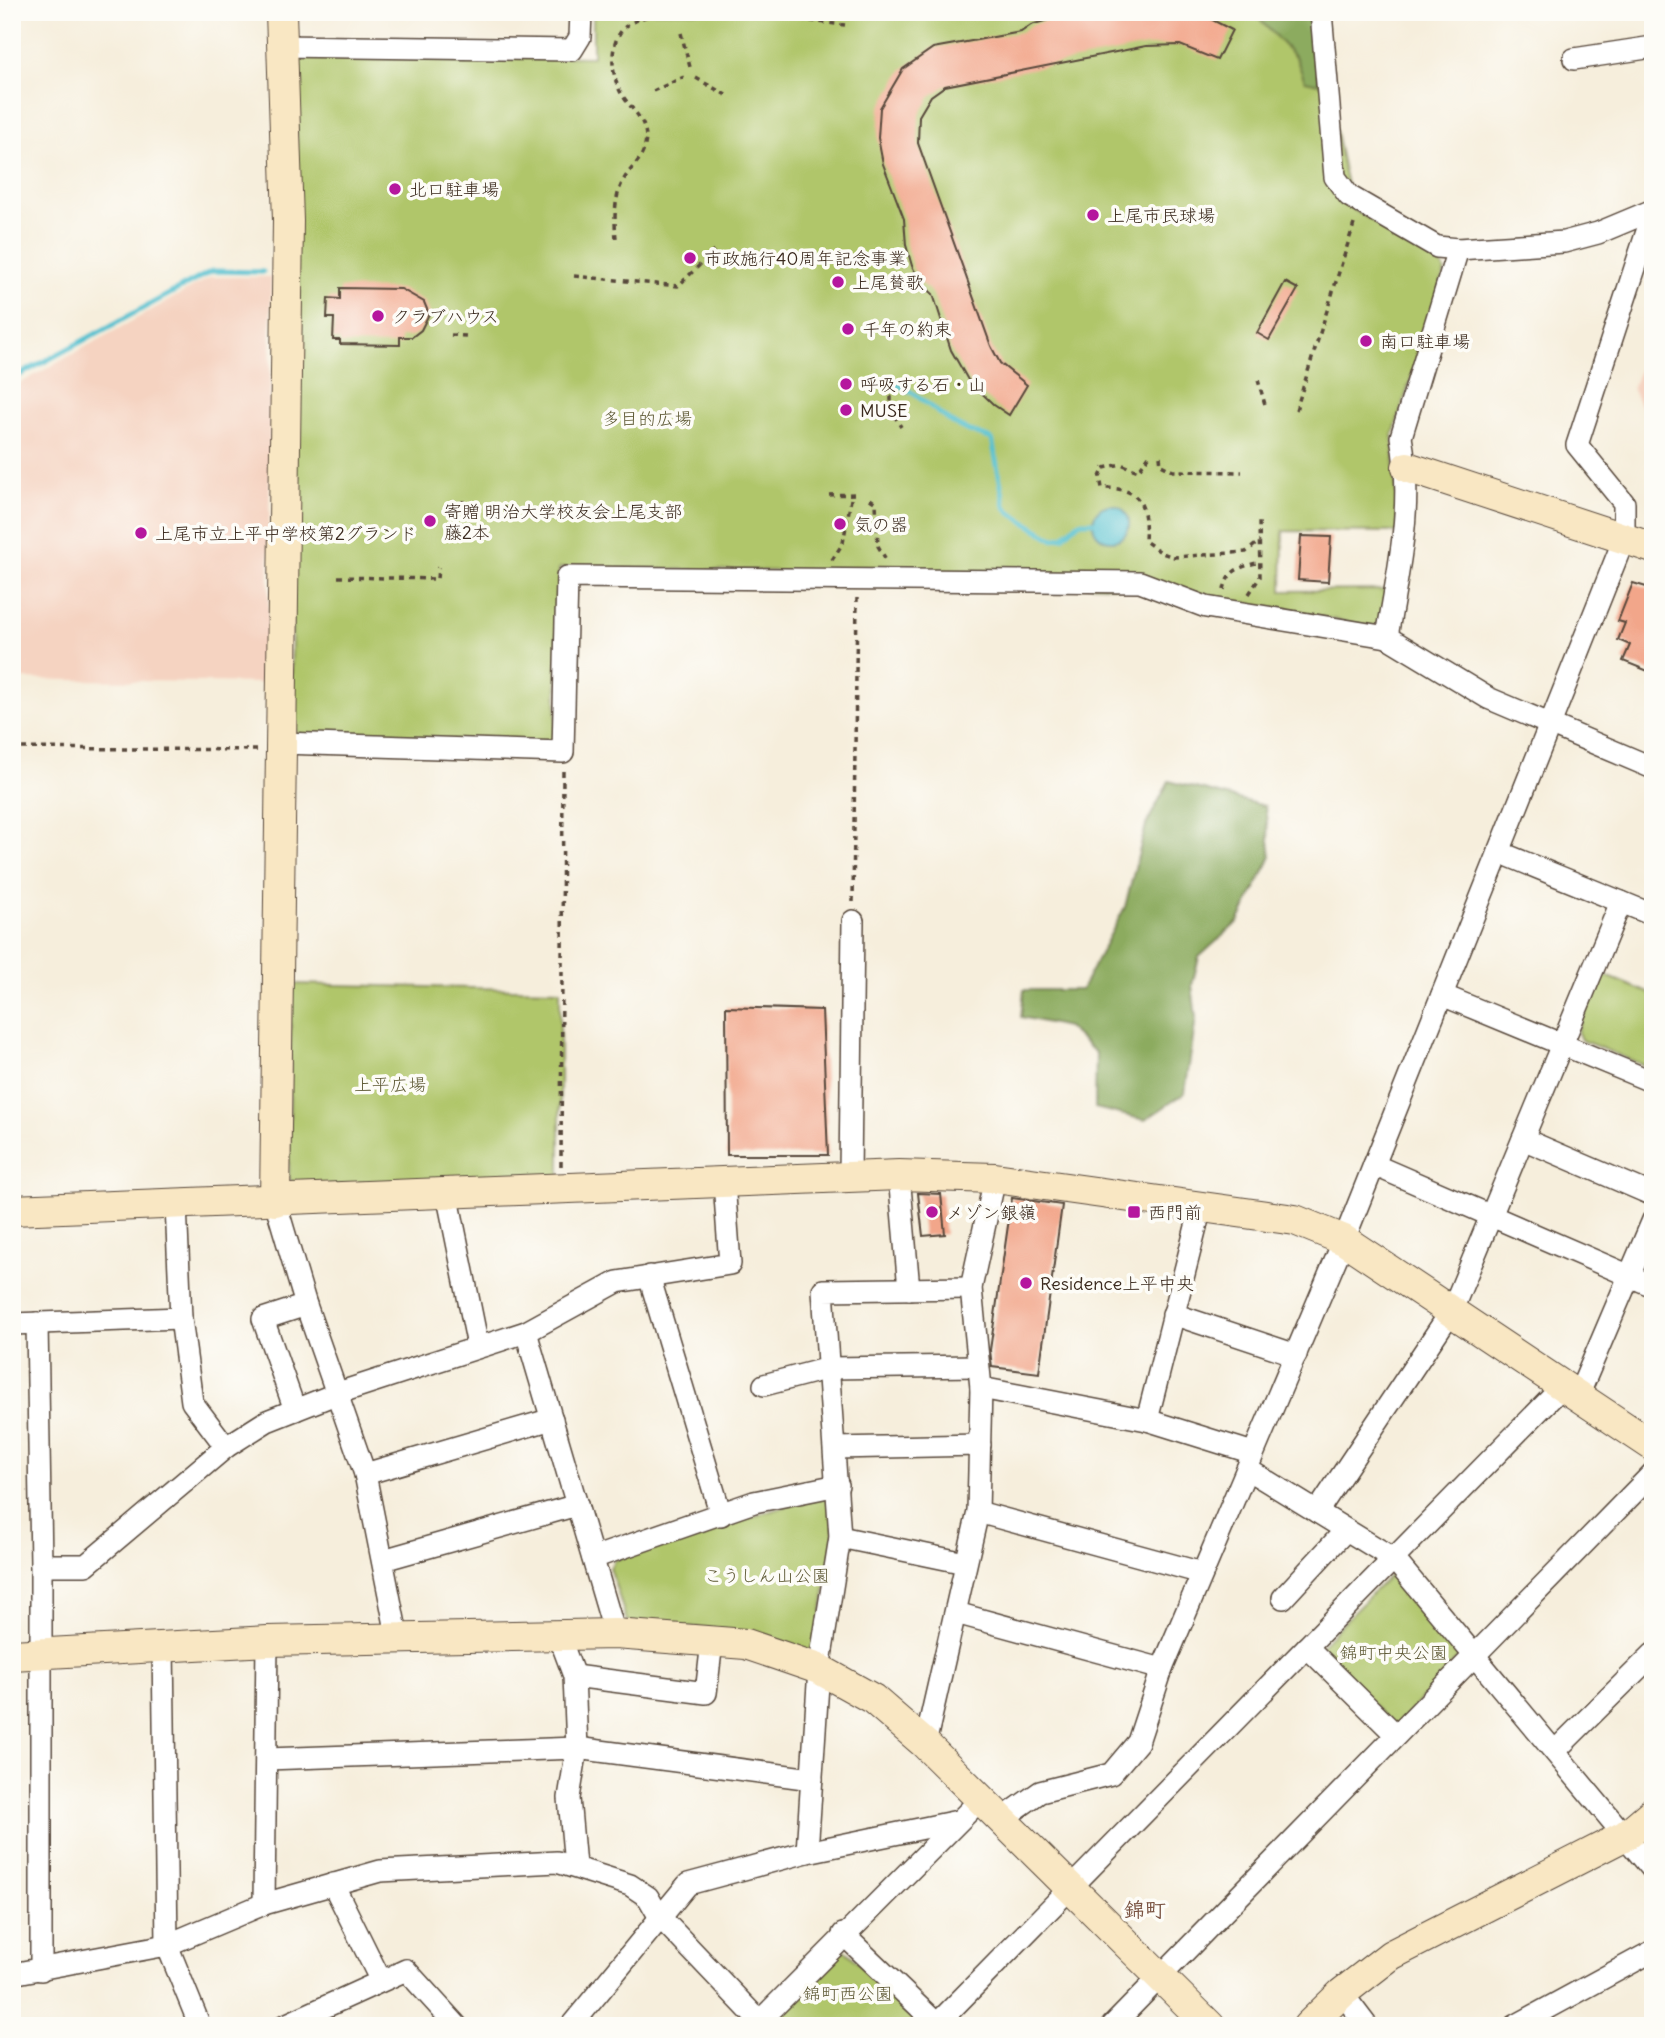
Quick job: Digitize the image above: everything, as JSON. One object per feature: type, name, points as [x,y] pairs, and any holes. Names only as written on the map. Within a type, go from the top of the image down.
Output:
[{"type":"street","points":[[281,12],[288,221],[275,1200],[306,1305],[365,1474],[398,1640]]},
{"type":"street","points":[[281,46],[572,50],[580,37],[581,12]]},
{"type":"street","points":[[1321,12],[1335,177],[1349,196],[1384,219],[1437,247],[1458,249],[1564,242],[1598,233],[1653,211]]},
{"type":"street","points":[[1574,59],[1653,47]]},
{"type":"street","points":[[1002,1819],[1040,1792],[1111,1774],[1138,1742],[1161,1669],[1344,1240],[1624,539],[1624,503],[1577,445],[1653,211]]},
{"type":"street","points":[[1387,637],[1406,523],[1407,467],[1401,437],[1458,249]]},
{"type":"street","points":[[1407,467],[1653,548]]},
{"type":"street","points":[[281,747],[563,752],[567,577],[1140,582],[1206,607],[1387,637],[1488,698],[1653,768]]},
{"type":"street","points":[[1499,852],[1653,915]]},
{"type":"street","points":[[1317,1512],[1452,1310],[1621,902]]},
{"type":"street","points":[[850,1176],[853,921]]},
{"type":"street","points":[[1442,995],[1653,1082]]},
{"type":"street","points":[[1524,1139],[1653,1195]]},
{"type":"street","points":[[1374,1165],[1653,1286]]},
{"type":"street","points":[[899,1175],[909,1289]]},
{"type":"street","points":[[12,1210],[899,1175],[995,1178],[1295,1220],[1344,1240],[1653,1446]]},
{"type":"street","points":[[925,1744],[978,1512],[979,1377],[971,1288],[995,1178]]},
{"type":"street","points":[[41,1565],[86,1565],[226,1447],[267,1421],[338,1393],[526,1332],[617,1282],[730,1264],[724,1182]]},
{"type":"street","points":[[447,1193],[478,1346]]},
{"type":"street","points":[[176,1205],[181,1318],[192,1402],[226,1447]]},
{"type":"street","points":[[1147,1420],[1201,1207]]},
{"type":"street","points":[[843,1934],[936,2025],[1394,1559],[1571,1391],[1629,1276],[1653,1220]]},
{"type":"street","points":[[649,1276],[721,1515]]},
{"type":"street","points":[[807,1852],[819,1669],[839,1538],[838,1485],[823,1290],[971,1288]]},
{"type":"street","points":[[295,1410],[263,1319],[306,1305]]},
{"type":"street","points":[[1173,1314],[1296,1355]]},
{"type":"street","points":[[12,1324],[181,1318]]},
{"type":"street","points":[[37,1323],[41,1565],[27,1655],[41,1970]]},
{"type":"street","points":[[526,1332],[615,1634]]},
{"type":"street","points":[[764,1385],[829,1368],[979,1377],[1147,1420],[1250,1461],[1317,1512],[1394,1559],[1653,1870]]},
{"type":"street","points":[[365,1474],[552,1419]]},
{"type":"street","points":[[835,1448],[980,1446]]},
{"type":"street","points":[[1112,2026],[1653,1473]]},
{"type":"street","points":[[593,1558],[754,1502],[838,1485]]},
{"type":"street","points":[[383,1560],[577,1505]]},
{"type":"street","points":[[978,1512],[1202,1573]]},
{"type":"street","points":[[1283,1598],[1346,1530]]},
{"type":"street","points":[[839,1538],[965,1563]]},
{"type":"street","points":[[956,1613],[1161,1669]]},
{"type":"street","points":[[27,1655],[267,1641],[615,1634],[746,1644],[819,1669],[873,1699],[925,1744],[1210,2026]]},
{"type":"street","points":[[559,1636],[574,1676],[577,1748],[569,1798],[575,1866]]},
{"type":"street","points":[[264,1904],[267,1641]]},
{"type":"street","points":[[574,1676],[706,1693],[712,1642]]},
{"type":"street","points":[[163,1646],[167,1945],[200,2026]]},
{"type":"street","points":[[1307,1647],[1396,1735]]},
{"type":"street","points":[[1555,1751],[1653,1654]]},
{"type":"street","points":[[267,1759],[577,1748],[812,1779]]},
{"type":"street","points":[[12,1974],[167,1945],[264,1904],[380,1871],[557,1861],[630,1885],[649,1897],[659,1916],[759,2024],[843,1934],[981,1799]]},
{"type":"street","points":[[1308,2026],[1342,1993],[1391,1955],[1448,1923],[1626,1835],[1653,1812]]},
{"type":"street","points":[[570,2026],[688,1884],[807,1852],[958,1821]]},
{"type":"street","points":[[332,1884],[380,1979]]},
{"type":"street","points":[[1515,2026],[1653,1951]]},
{"type":"street","points":[[284,2026],[380,1979],[406,1970],[457,2026]]},
{"type":"street","points":[[1342,1993],[1367,2026]]},
{"type":"path","points":[[616,238],[618,194],[645,149],[645,135],[640,114],[622,94],[616,81],[613,56],[616,41],[625,28],[659,12]]},
{"type":"path","points":[[732,12],[845,25]]},
{"type":"path","points":[[681,33],[690,67]]},
{"type":"path","points":[[653,91],[684,77]]},
{"type":"path","points":[[696,78],[726,95]]},
{"type":"path","points":[[1296,410],[1334,278],[1354,224]]},
{"type":"path","points":[[574,276],[678,286],[714,251]]},
{"type":"path","points":[[451,335],[466,336]]},
{"type":"path","points":[[1258,380],[1266,408]]},
{"type":"path","points":[[873,387],[891,397],[891,410],[901,427]]},
{"type":"path","points":[[1160,456],[1161,465],[1172,471],[1242,472]]},
{"type":"path","points":[[1149,457],[1138,471],[1116,464],[1104,468],[1100,477],[1102,488],[1122,489],[1140,501],[1146,511],[1145,541],[1162,553],[1174,557],[1246,552],[1260,541]]},
{"type":"path","points":[[827,564],[834,559],[844,543],[853,494],[829,495]]},
{"type":"path","points":[[451,502],[465,502]]},
{"type":"path","points":[[1224,591],[1226,579],[1236,568],[1260,562]]},
{"type":"path","points":[[338,577],[437,579],[438,567]]},
{"type":"path","points":[[853,921],[857,580]]},
{"type":"path","points":[[12,748],[281,747]]},
{"type":"path","points":[[561,1189],[563,752]]},
{"type":"shaded area","name":"上尾市立上平中学校第2グランド","points":[[211,277],[271,277],[268,683],[12,679],[12,388]]},
{"type":"shaded area","points":[[1653,335],[1653,432],[1632,388]]},
{"type":"green space","name":"多目的広場","points":[[593,12],[1311,12],[1352,209],[1439,259],[1445,271],[1393,435],[1398,532],[1283,531],[1282,591],[1387,590],[1382,620],[1373,627],[1178,590],[848,572],[559,568],[556,733],[549,743],[301,736],[291,727],[297,63],[305,54],[593,57]]},
{"type":"green space","points":[[1260,12],[1311,12],[1319,84],[1305,81],[1296,58],[1259,19]]},
{"type":"green space","points":[[1169,781],[1265,806],[1271,857],[1238,922],[1199,957],[1192,985],[1196,1018],[1185,1093],[1145,1120],[1095,1108],[1096,1053],[1067,1027],[1021,1017],[1024,990],[1081,990],[1125,907],[1146,825]]},
{"type":"green space","points":[[1602,974],[1653,995],[1653,1069],[1581,1040],[1577,1031]]},
{"type":"green space","name":"上平広場","points":[[291,984],[560,990],[560,1177],[297,1187],[289,1178]]},
{"type":"green space","name":"こうしん山公園","points":[[825,1494],[833,1499],[834,1539],[816,1646],[808,1651],[743,1633],[632,1624],[626,1619],[610,1568],[614,1560]]},
{"type":"green space","name":"錦町中央公園","points":[[1400,1573],[1464,1651],[1396,1728],[1322,1655],[1321,1645],[1391,1574]]},
{"type":"green space","name":"錦町西公園","points":[[844,1949],[924,2026],[780,2026],[780,2016]]},
{"type":"water","points":[[1111,505],[1124,510],[1129,523],[1124,536],[1111,541],[1098,536],[1093,523],[1098,510]]},
{"type":"building","points":[[1137,12],[1201,14],[1232,30],[1217,60],[1180,45],[1146,46],[945,86],[931,96],[919,116],[918,143],[991,346],[1000,363],[1027,385],[1009,415],[994,405],[968,380],[951,350],[933,294],[920,282],[912,266],[906,245],[904,219],[883,164],[878,138],[880,108],[903,69],[933,48],[1021,32],[1031,25],[1058,17],[1087,21]]},
{"type":"building","points":[[1285,282],[1298,289],[1269,340],[1257,333]]},
{"type":"building","name":"クラブハウス","points":[[340,288],[401,289],[424,302],[429,314],[421,330],[412,337],[400,337],[400,345],[340,344],[340,340],[333,340],[334,318],[327,318],[328,298],[340,299]]},
{"type":"building","points":[[1301,536],[1331,537],[1328,582],[1298,580]]},
{"type":"building","points":[[1633,583],[1653,589],[1653,673],[1623,661],[1630,645],[1618,640],[1625,623],[1618,621]]},
{"type":"building","points":[[726,1007],[822,1010],[828,1155],[727,1155]]},
{"type":"building","name":"メゾン銀嶺","points":[[918,1193],[941,1194],[945,1234],[923,1236]]},
{"type":"building","name":"Residence上平中央","points":[[1012,1198],[1062,1205],[1039,1373],[992,1367],[990,1350]]},
{"type":"waterway","points":[[12,379],[212,271],[263,272]]},
{"type":"waterway","points":[[889,383],[909,391],[960,427],[992,439],[1005,506],[1012,514],[1053,539],[1063,537],[1079,522],[1093,522]]},
{"type":"place","name":"北口駐車場","points":[[395,189]]},
{"type":"place","name":"上尾市民球場","points":[[1093,215]]},
{"type":"place","name":"市政施行40周年記念事業","points":[[690,258]]},
{"type":"place","name":"上尾賛歌","points":[[838,282]]},
{"type":"place","name":"クラブハウス","points":[[378,316]]},
{"type":"place","name":"千年の約束","points":[[848,329]]},
{"type":"place","name":"南口駐車場","points":[[1366,341]]},
{"type":"place","name":"呼吸する石・山","points":[[846,384]]},
{"type":"place","name":"MUSE","points":[[846,410]]},
{"type":"place","name":"寄贈 明治大学校友会上尾支部 藤2本","points":[[430,521]]},
{"type":"place","name":"気の器","points":[[840,524]]},
{"type":"place","name":"上尾市立上平中学校第2グランド","points":[[141,533]]},
{"type":"place","name":"メゾン銀嶺","points":[[932,1212]]},
{"type":"place","name":"西門前","points":[[1134,1212]]},
{"type":"place","name":"Residence上平中央","points":[[1026,1283]]},
{"type":"district","name":"錦町","points":[[1145,1909]]}]
